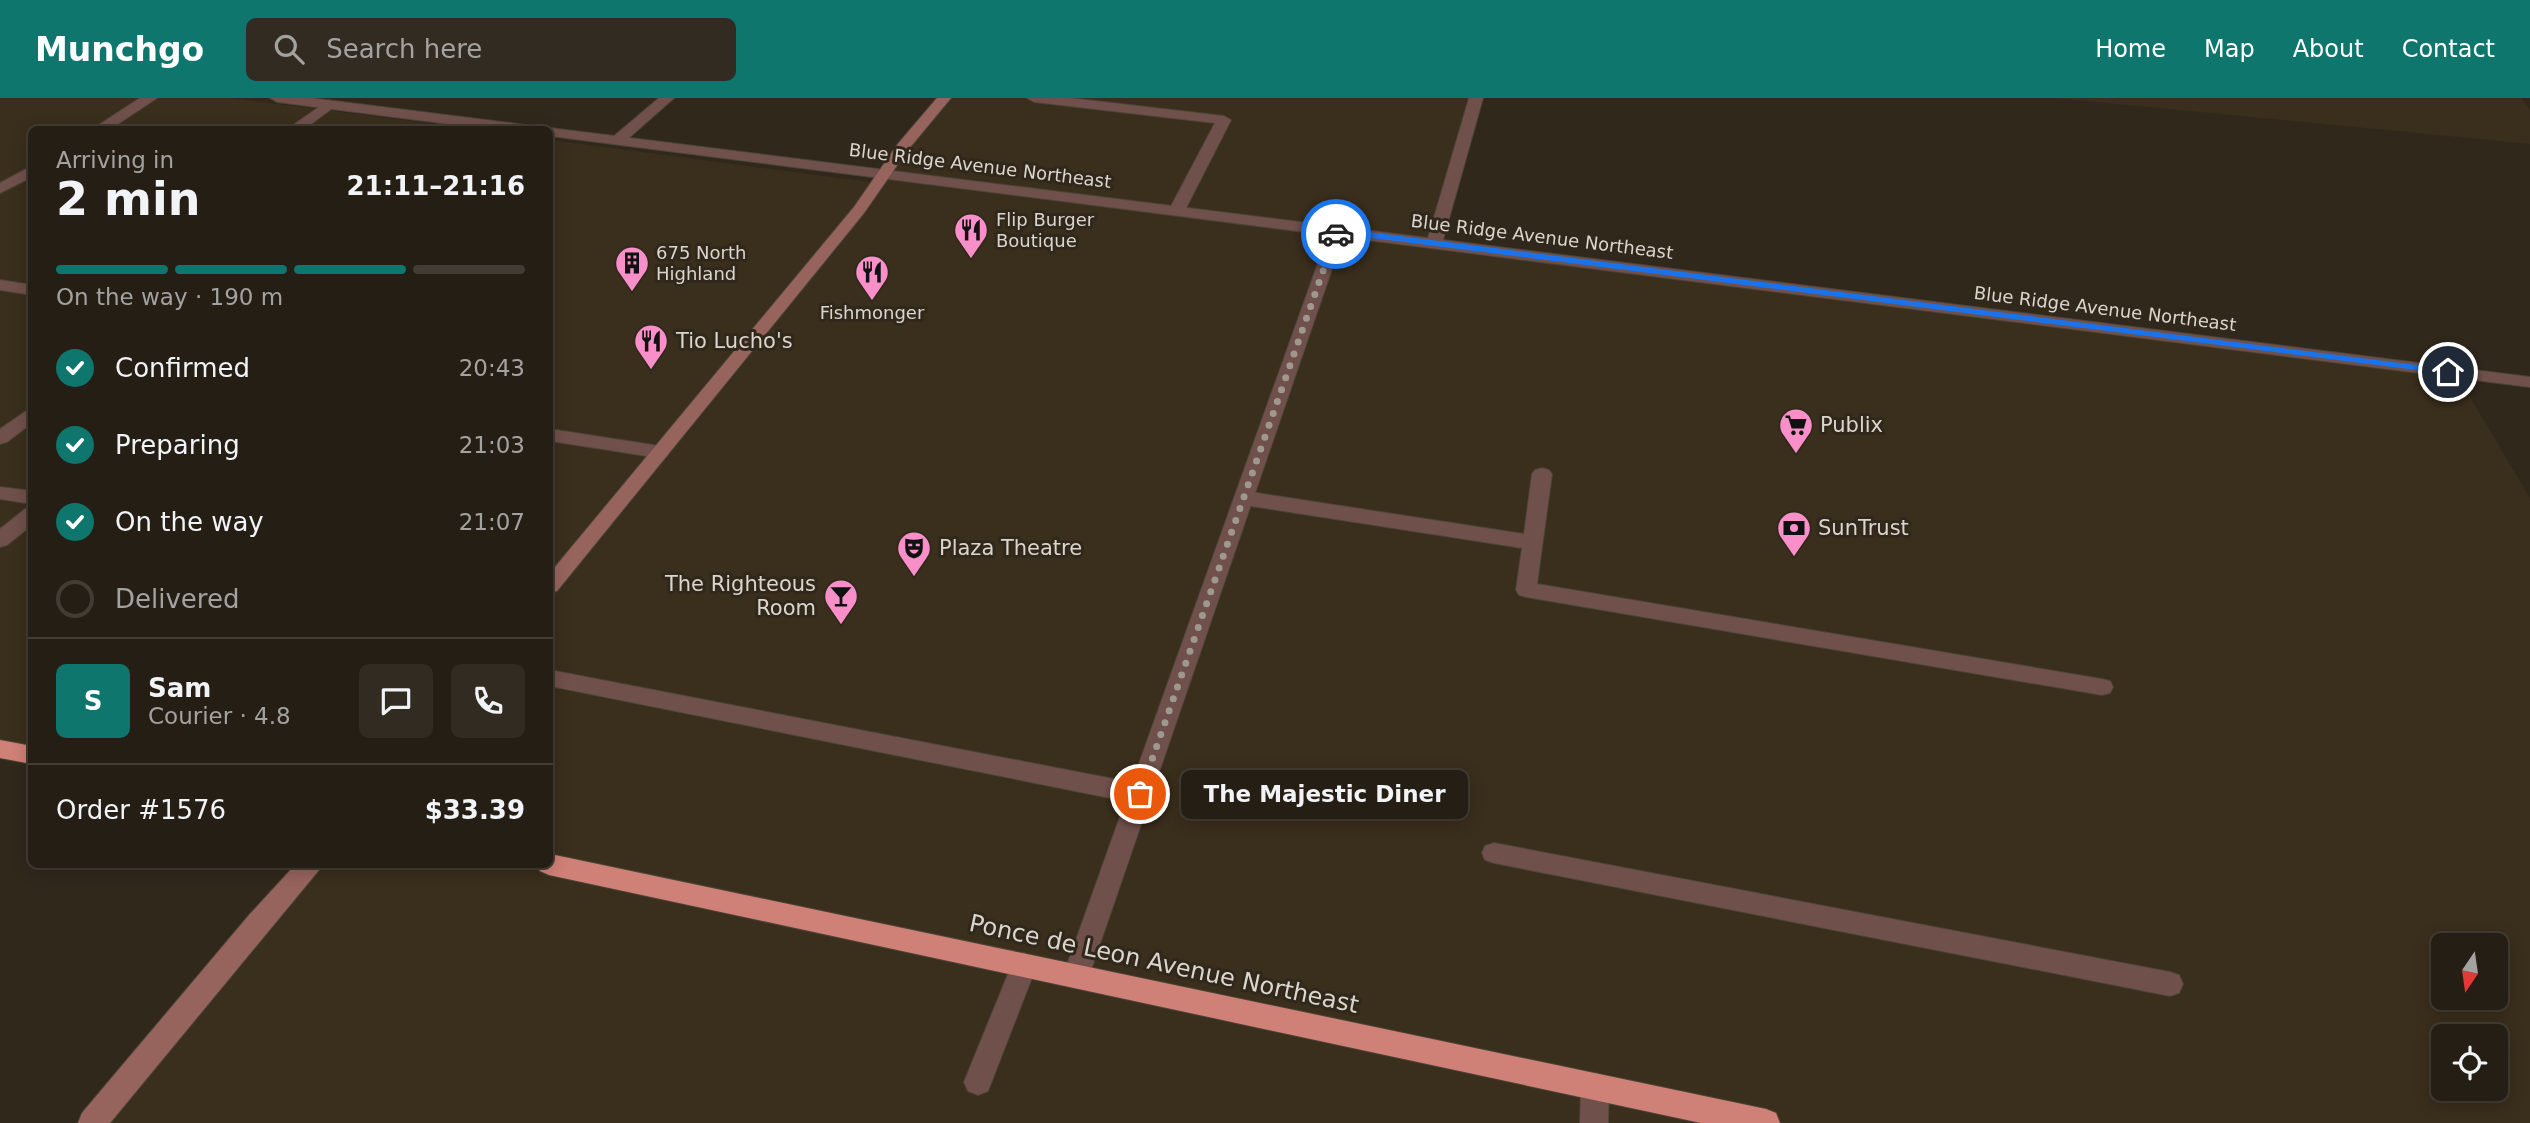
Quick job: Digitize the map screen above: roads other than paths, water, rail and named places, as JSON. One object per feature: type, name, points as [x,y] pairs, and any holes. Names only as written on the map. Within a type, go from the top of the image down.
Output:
[{"type":"highway","points":[[0,748],[28,754]]},
{"type":"highway","name":"Ponce de Leon Avenue Northeast","points":[[553,865],[1766,1123]]},
{"type":"main road","points":[[553,582],[859,210],[944,98]]},
{"type":"main road","points":[[92,1123],[259,922],[308,868]]},
{"type":"street","points":[[104,126],[150,98]]},
{"type":"street","points":[[277,98],[502,126]]},
{"type":"street","points":[[618,140],[667,98]]},
{"type":"street","points":[[1034,98],[1224,120],[1177,210]]},
{"type":"street","points":[[1434,243],[1476,98]]},
{"type":"street","points":[[299,126],[329,104]]},
{"type":"street","name":"Blue Ridge Avenue Northeast","points":[[553,132],[2530,382]]},
{"type":"street","points":[[0,189],[28,172]]},
{"type":"street","points":[[1076,976],[1337,231]]},
{"type":"street","points":[[0,285],[28,289]]},
{"type":"street","points":[[0,438],[28,416]]},
{"type":"street","points":[[553,435],[660,452]]},
{"type":"street","points":[[1542,474],[1526,590],[2102,687]]},
{"type":"street","points":[[0,493],[28,497]]},
{"type":"street","points":[[1244,498],[1531,542]]},
{"type":"street","points":[[0,540],[28,517]]},
{"type":"street","points":[[553,679],[1140,794]]},
{"type":"street","points":[[1494,853],[2170,984]]},
{"type":"street","points":[[978,1082],[1024,965]]},
{"type":"street","points":[[1594,1123],[1595,1086]]},
{"type":"place","name":"Flip Burger Boutique","points":[[971,260]]},
{"type":"place","name":"675 North Highland","points":[[632,293]]},
{"type":"place","name":"Fishmonger","points":[[872,302]]},
{"type":"place","name":"Tio Lucho's","points":[[651,371]]},
{"type":"place","name":"Publix","points":[[1796,455]]},
{"type":"place","name":"SunTrust","points":[[1794,558]]},
{"type":"place","name":"Plaza Theatre","points":[[914,578]]},
{"type":"place","name":"The Righteous Room","points":[[841,626]]},
{"type":"place","name":"The Majestic Diner","points":[[1140,794]]}]
